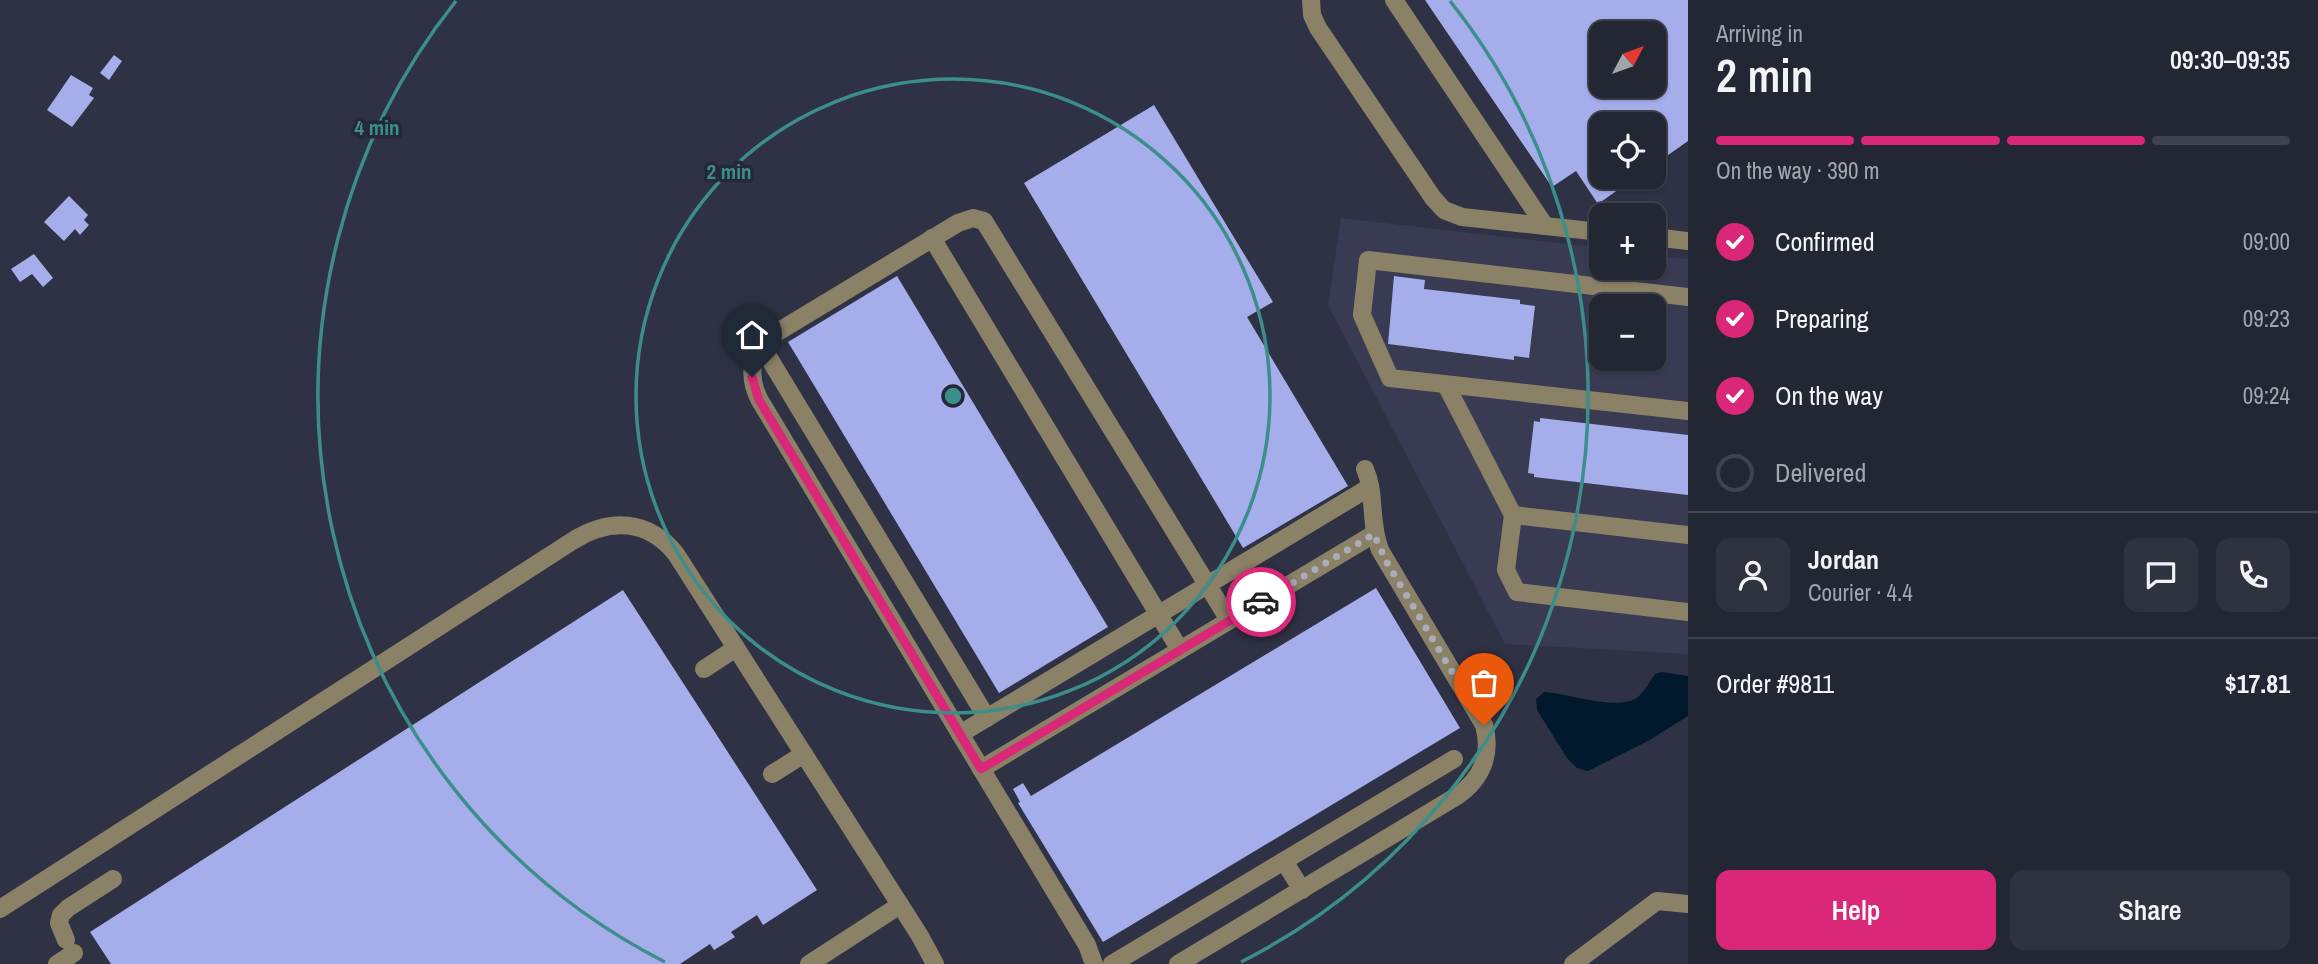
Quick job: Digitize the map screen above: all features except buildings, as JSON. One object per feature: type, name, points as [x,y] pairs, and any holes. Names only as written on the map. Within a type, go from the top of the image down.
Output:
[{"type":"street","points":[[1311,0],[1313,19],[1318,28],[1444,210],[1462,217],[1589,231]]},
{"type":"street","points":[[1394,0],[1545,226]]},
{"type":"street","points":[[1094,964],[1087,945],[759,400],[752,368],[761,345],[771,336],[932,239],[968,219],[978,218],[986,223],[1229,621]]},
{"type":"street","points":[[1666,238],[1688,241]]},
{"type":"street","points":[[932,239],[1180,650]]},
{"type":"street","points":[[1688,297],[1368,260],[1362,315],[1390,378],[1688,411]]},
{"type":"street","points":[[761,345],[987,718]]},
{"type":"street","points":[[1446,385],[1513,515],[1506,570],[1517,592],[1688,612]]},
{"type":"street","points":[[1178,964],[1464,791],[1478,776],[1486,756],[1487,739],[1479,716],[1386,561],[1374,534],[1370,488],[1365,469]]},
{"type":"street","points":[[960,734],[1370,488]]},
{"type":"street","points":[[1513,515],[1688,535]]},
{"type":"street","points":[[0,909],[573,540],[598,528],[618,525],[640,528],[651,533],[668,545],[681,561],[935,964]]},
{"type":"street","points":[[981,769],[1374,534]]},
{"type":"street","points":[[704,669],[736,648]]},
{"type":"street","points":[[772,774],[804,754]]},
{"type":"street","points":[[1112,964],[1454,759]]},
{"type":"street","points":[[1284,861],[1302,890]]},
{"type":"street","points":[[57,964],[70,947],[60,928],[61,915],[113,879]]},
{"type":"street","points":[[1573,964],[1657,901],[1688,904]]},
{"type":"street","points":[[809,964],[900,905]]},
{"type":"shaded area","points":[[1341,218],[1589,247],[1589,280],[1666,280],[1666,256],[1688,259],[1688,654],[1505,644],[1328,305]]},
{"type":"shaded area","points":[[1662,672],[1688,676],[1688,716],[1648,741],[1588,771],[1577,768],[1567,758],[1537,710],[1536,699],[1544,692],[1606,702],[1629,701],[1641,695],[1655,674]]},
{"type":"way so far","points":[[1261,602],[1374,534],[1386,561],[1484,725]]},
{"type":"route","points":[[752,377],[759,400],[981,769],[1261,602]]}]
